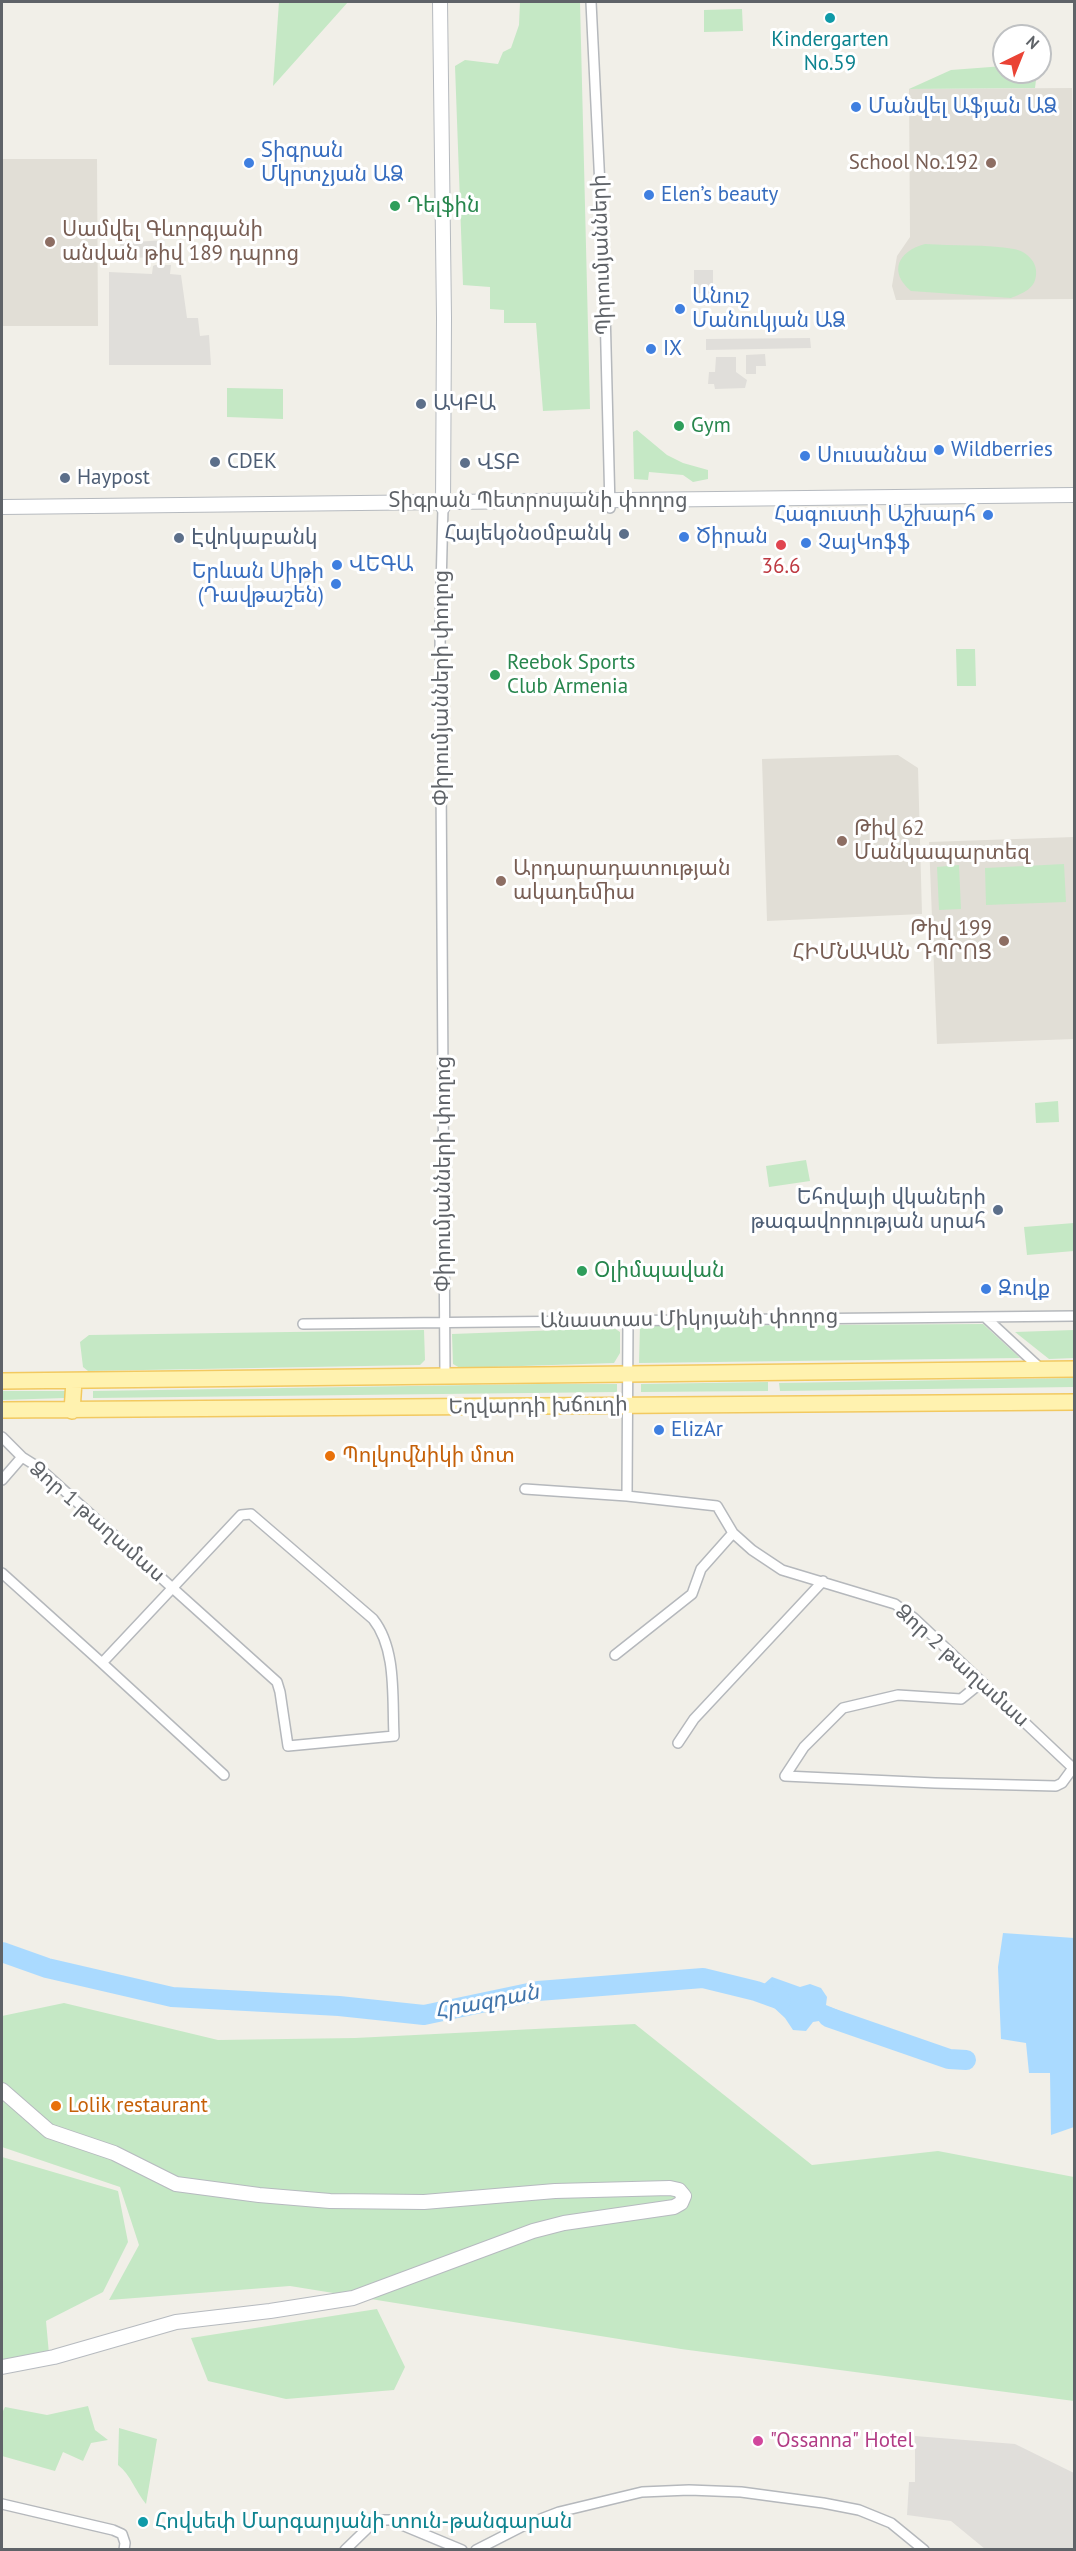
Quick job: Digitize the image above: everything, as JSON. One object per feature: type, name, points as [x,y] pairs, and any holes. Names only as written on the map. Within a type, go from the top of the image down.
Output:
[{"type":"main road","name":"Փիրումյանների փողոց","points":[[440,2],[444,318],[443,504]]},
{"type":"main road","name":"Տիգրան Պետրոսյանի փողոց","points":[[610,505],[1074,495]]},
{"type":"main road","name":"Տիգրան Պետրոսյանի փողոց","points":[[2,513],[443,504]]},
{"type":"main road","name":"Տիգրան Պետրոսյանի փողոց","points":[[2,507],[1074,504]]},
{"type":"main road","name":"Եղվարդի խճուղի","points":[[2,1381],[1074,1369]]},
{"type":"main road","points":[[72,1411],[74,1381]]},
{"type":"main road","name":"Եղվարդի խճուղի","points":[[2,1410],[1074,1402]]},
{"type":"main road","points":[[2,2090],[49,2131],[114,2153],[176,2184],[259,2195],[330,2201],[424,2202],[555,2191],[670,2188],[679,2190],[684,2196],[681,2203],[674,2207],[564,2223],[533,2231],[352,2298],[270,2312],[176,2322],[54,2357],[2,2367]]},
{"type":"street","name":"Պիրումյանների","points":[[591,2],[604,281],[610,505]]},
{"type":"street","name":"Փիրումյանների փողոց","points":[[443,504],[440,629],[445,1375]]},
{"type":"street","name":"Անաստաս Միկոյանի փողոց","points":[[303,1324],[1074,1316]]},
{"type":"street","points":[[986,1318],[1042,1369]]},
{"type":"street","points":[[525,1489],[627,1496],[628,1320]]},
{"type":"street","name":"Ձոր 1 թաղամաս","points":[[2,1437],[22,1457],[38,1467],[172,1588],[277,1682],[288,1746],[394,1736],[388,1652],[383,1631],[373,1619],[251,1515],[241,1515],[172,1588],[102,1663]]},
{"type":"street","name":"Ձոր 1 թաղամաս","points":[[2,1480],[22,1457]]},
{"type":"street","name":"Ձոր 2 թաղամաս","points":[[627,1496],[717,1506],[733,1533],[752,1550],[782,1570],[895,1604],[914,1618],[982,1682],[1074,1769],[1062,1783],[1056,1786],[785,1776],[804,1747],[843,1708],[898,1695],[961,1699],[982,1682]]},
{"type":"street","points":[[615,1655],[692,1594],[701,1569],[733,1533]]},
{"type":"street","points":[[2,1573],[224,1775]]},
{"type":"street","points":[[678,1743],[693,1719],[823,1581]]},
{"type":"street","points":[[477,2550],[525,2525],[559,2512],[642,2492],[689,2490],[741,2492],[859,2510],[891,2523],[924,2550]]},
{"type":"street","points":[[2,2504],[113,2530],[122,2534],[125,2542],[124,2550]]},
{"type":"street","points":[[345,2550],[376,2520],[382,2519],[390,2520],[462,2550]]},
{"type":"shaded area","name":"School No.192","points":[[1072,88],[1074,299],[896,300],[892,286],[897,256],[910,237],[909,89]]},
{"type":"shaded area","name":"Սամվել Գևորգյանի անվան թիվ 189 դպրոց","points":[[2,159],[97,159],[98,326],[2,326]]},
{"type":"shaded area","points":[[164,240],[165,256],[121,259],[120,243]]},
{"type":"shaded area","points":[[155,265],[171,265],[170,274],[181,275],[187,318],[198,318],[200,336],[209,335],[211,365],[109,365],[109,272],[152,274]]},
{"type":"shaded area","points":[[694,270],[713,270],[713,294],[694,293]]},
{"type":"shaded area","points":[[810,338],[811,348],[706,350],[706,339]]},
{"type":"shaded area","points":[[765,354],[766,366],[756,366],[756,374],[746,374],[746,355]]},
{"type":"shaded area","points":[[716,357],[736,357],[736,372],[747,380],[745,388],[715,389],[714,384],[708,384],[709,372],[715,372]]},
{"type":"shaded area","name":"Թիվ 62 Մանկապարտեզ","points":[[898,755],[918,768],[922,914],[767,921],[762,759]]},
{"type":"shaded area","name":"Թիվ 199 ՀԻՄՆԱԿԱՆ ԴՊՐՈՑ","points":[[1074,837],[1074,1039],[937,1044],[929,842]]},
{"type":"shaded area","points":[[915,2436],[1015,2444],[1074,2473],[1074,2549],[985,2549],[951,2521],[907,2515],[909,2482],[915,2482]]},
{"type":"green space","points":[[279,2],[348,2],[273,86]]},
{"type":"green space","points":[[520,2],[580,2],[590,409],[543,411],[536,323],[504,323],[504,310],[490,309],[490,287],[463,285],[455,66],[465,60],[498,64],[503,52],[511,48],[519,25]]},
{"type":"green space","points":[[742,9],[743,31],[704,32],[704,10]]},
{"type":"green space","points":[[992,67],[992,84],[1036,84],[1035,88],[909,89],[951,70]]},
{"type":"green space","points":[[925,244],[993,246],[1018,250],[1033,262],[1036,270],[1035,280],[1028,290],[1011,298],[911,291],[900,277],[899,263],[908,252]]},
{"type":"green space","points":[[227,388],[283,389],[283,419],[227,417]]},
{"type":"green space","points":[[637,430],[667,455],[683,463],[708,470],[708,479],[693,482],[683,475],[649,472],[648,480],[634,479],[633,432]]},
{"type":"green space","points":[[956,649],[975,649],[976,686],[957,686]]},
{"type":"green space","points":[[1064,864],[1066,902],[986,905],[985,868]]},
{"type":"green space","points":[[959,865],[961,909],[939,910],[937,867]]},
{"type":"green space","points":[[1058,1101],[1059,1122],[1036,1123],[1035,1103]]},
{"type":"green space","points":[[806,1160],[810,1181],[769,1187],[766,1166]]},
{"type":"green space","points":[[1074,1223],[1074,1251],[1027,1255],[1024,1227]]},
{"type":"green space","points":[[983,1324],[1020,1358],[639,1363],[640,1326]]},
{"type":"green space","points":[[614,1328],[620,1332],[620,1353],[614,1363],[460,1368],[453,1364],[452,1334]]},
{"type":"green space","points":[[424,1330],[425,1360],[420,1365],[88,1371],[83,1367],[80,1342],[89,1335]]},
{"type":"green space","points":[[1074,1330],[1074,1358],[1049,1359],[1015,1332]]},
{"type":"green space","points":[[1074,1378],[1074,1387],[780,1391],[779,1383]]},
{"type":"green space","points":[[768,1382],[768,1391],[641,1392],[641,1384]]},
{"type":"green space","points":[[617,1384],[617,1392],[93,1398],[93,1391]]},
{"type":"green space","points":[[2,1391],[65,1391],[65,1398],[2,1400]]},
{"type":"green space","points":[[64,2003],[218,2040],[355,2038],[635,2024],[812,2165],[938,2151],[1074,2177],[1074,2401],[681,2349],[290,2286],[109,2300],[139,2245],[120,2187],[2,2147],[2,2016]]},
{"type":"green space","points":[[2,2157],[118,2191],[128,2242],[103,2292],[46,2321],[49,2354],[2,2363]]},
{"type":"green space","points":[[377,2309],[405,2367],[394,2390],[286,2399],[208,2381],[191,2338]]},
{"type":"green space","points":[[88,2406],[95,2430],[108,2440],[91,2443],[83,2461],[63,2452],[55,2471],[2,2456],[2,2413],[5,2407],[47,2415]]},
{"type":"green space","points":[[119,2428],[157,2439],[146,2504],[126,2473],[118,2465]]},
{"type":"water","points":[[1003,1933],[1074,1938],[1074,2127],[1051,2135],[1050,2073],[1029,2073],[1026,2043],[1001,2039],[998,1967]]},
{"type":"water","points":[[772,1977],[800,1987],[810,1984],[821,1988],[827,1997],[826,2005],[852,2016],[852,2026],[847,2033],[819,2021],[813,2022],[806,2031],[793,2030],[785,2018],[756,1991]]},
{"type":"waterway","name":"Հրազդան","points":[[2,1952],[47,1968],[172,1997],[339,2006],[424,2015],[538,1991],[703,1978],[756,1991],[781,2000]]},
{"type":"waterway","name":"Հրազդան","points":[[828,2017],[949,2059],[966,2060]]},
{"type":"place","name":"Kindergarten No.59","points":[[830,18]]},
{"type":"place","name":"Մանվել Աֆյան ԱՁ","points":[[856,107]]},
{"type":"place","name":"Տիգրան Մկրտչյան ԱՁ","points":[[249,163]]},
{"type":"place","name":"School No.192","points":[[991,163]]},
{"type":"place","name":"Elen’s beauty","points":[[649,195]]},
{"type":"place","name":"Դելֆին","points":[[395,206]]},
{"type":"place","name":"Սամվել Գևորգյանի անվան թիվ 189 դպրոց","points":[[50,242]]},
{"type":"place","name":"Անուշ Մանուկյան ԱՁ","points":[[680,309]]},
{"type":"place","name":"IX","points":[[651,349]]},
{"type":"place","name":"ԱԿԲԱ","points":[[421,404]]},
{"type":"place","name":"Gym","points":[[679,426]]},
{"type":"place","name":"Wildberries","points":[[939,450]]},
{"type":"place","name":"Սուսաննա","points":[[805,456]]},
{"type":"place","name":"CDEK","points":[[215,462]]},
{"type":"place","name":"ՎՏԲ","points":[[465,463]]},
{"type":"place","name":"Haypost","points":[[65,478]]},
{"type":"place","name":"Հագուստի Աշխարհ","points":[[988,515]]},
{"type":"place","name":"Հայեկօնօմբանկ","points":[[624,534]]},
{"type":"place","name":"Ծիրան","points":[[684,537]]},
{"type":"place","name":"Էվոկաբանկ","points":[[179,538]]},
{"type":"place","name":"ՉայԿոֆֆ","points":[[806,543]]},
{"type":"place","name":"36.6","points":[[781,545]]},
{"type":"place","name":"ՎԵԳԱ","points":[[337,565]]},
{"type":"place","name":"Երևան Սիթի (Դավթաշեն)","points":[[336,584]]},
{"type":"place","name":"Reebok Sports Club Armenia","points":[[495,675]]},
{"type":"place","name":"Թիվ 62 Մանկապարտեզ","points":[[842,841]]},
{"type":"place","name":"Արդարադատության ակադեմիա","points":[[501,881]]},
{"type":"place","name":"Թիվ 199 ՀԻՄՆԱԿԱՆ ԴՊՐՈՑ","points":[[1004,941]]},
{"type":"place","name":"Եհովայի վկաների թագավորության սրահ","points":[[998,1210]]},
{"type":"place","name":"Օլիմպավան","points":[[582,1271]]},
{"type":"place","name":"Զովք","points":[[986,1289]]},
{"type":"place","name":"ElizAr","points":[[659,1430]]},
{"type":"place","name":"Պոլկովնիկի մոտ","points":[[330,1456]]},
{"type":"place","name":"Lolik restaurant","points":[[56,2106]]},
{"type":"place","name":"\"Ossanna\" Hotel","points":[[758,2441]]},
{"type":"place","name":"Հովսեփ Մարգարյանի տուն-թանգարան","points":[[143,2522]]}]
